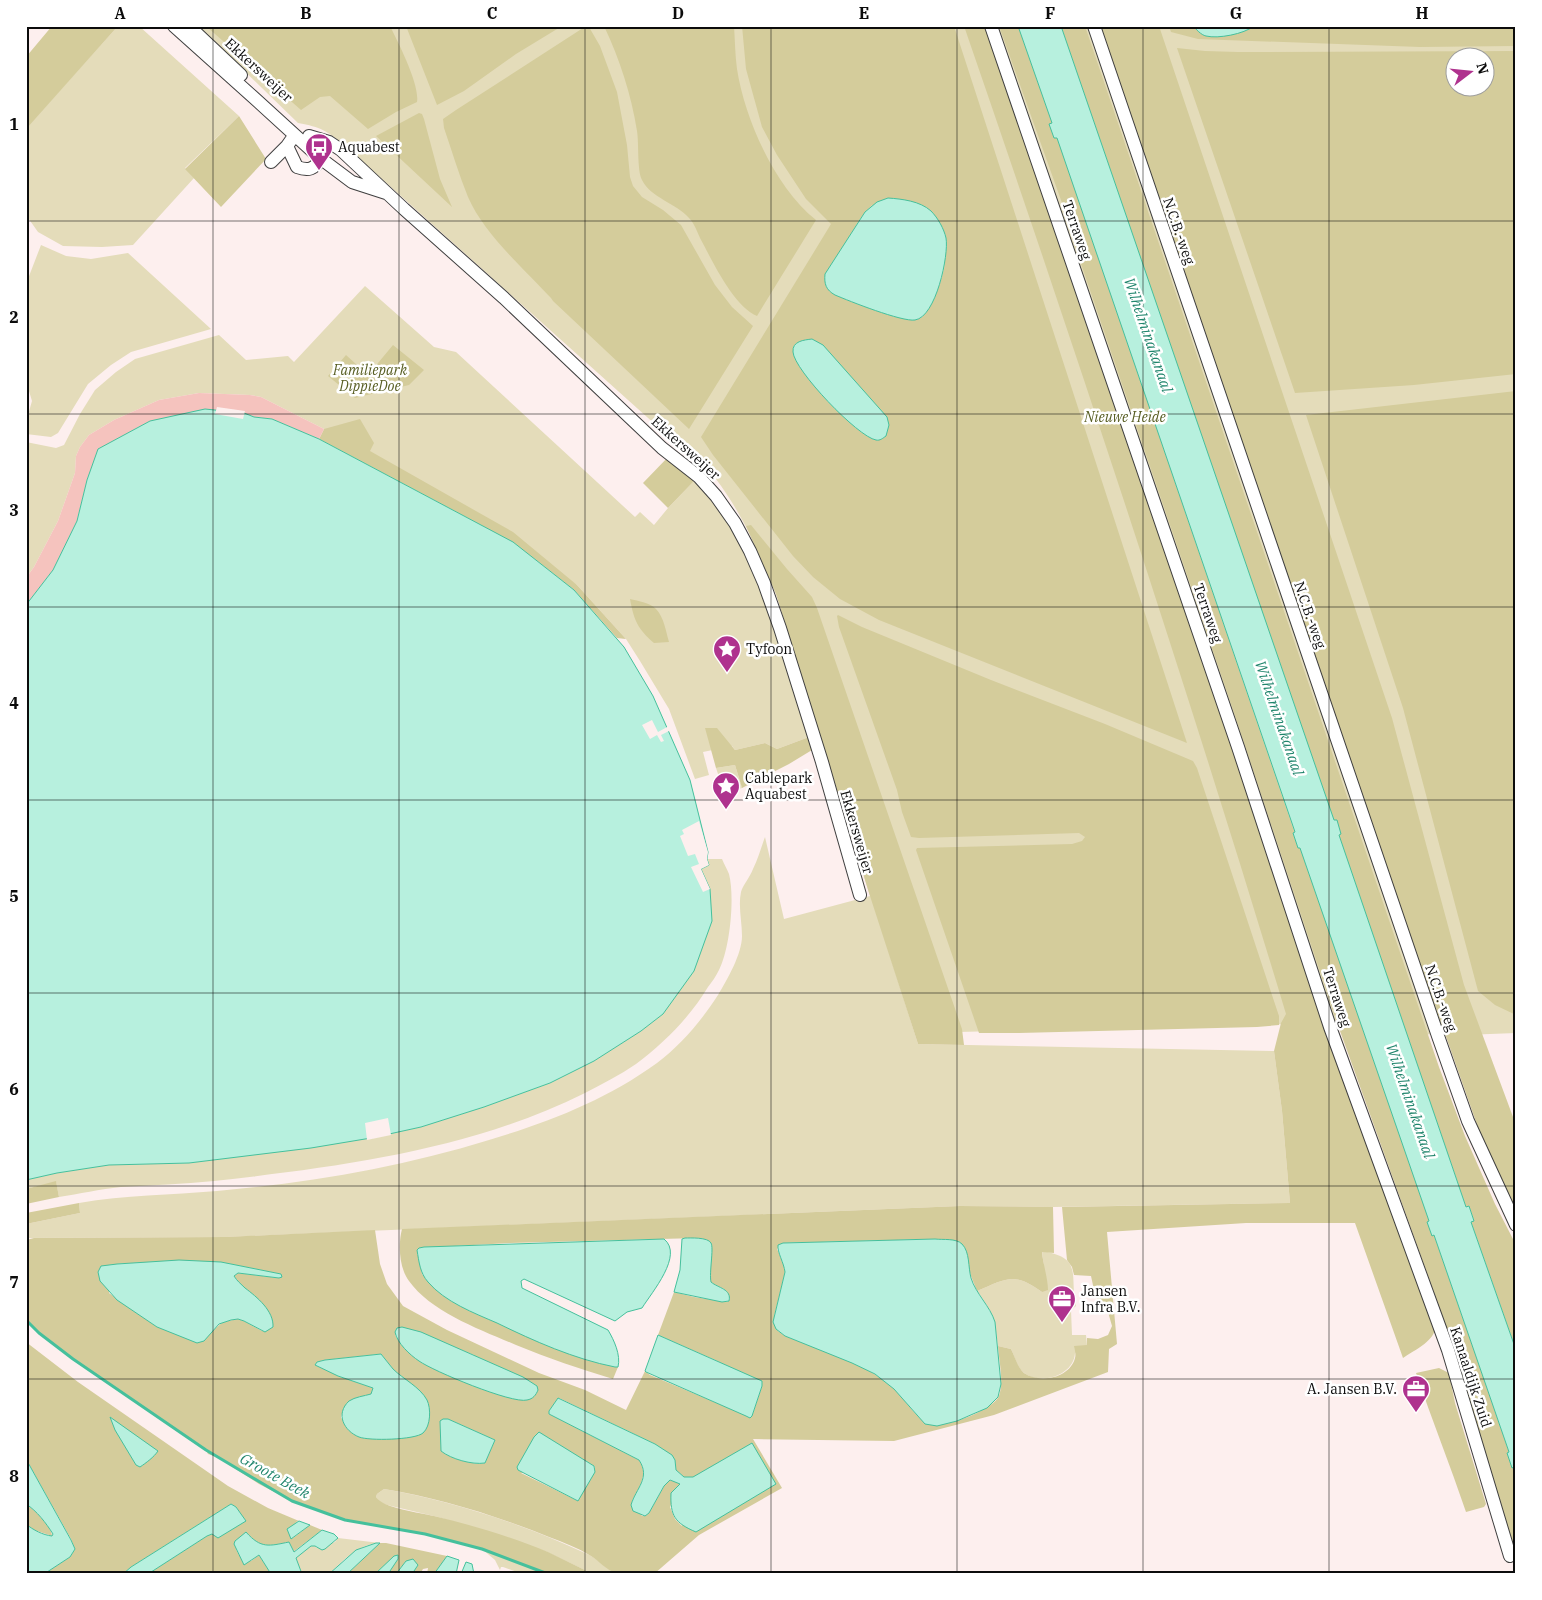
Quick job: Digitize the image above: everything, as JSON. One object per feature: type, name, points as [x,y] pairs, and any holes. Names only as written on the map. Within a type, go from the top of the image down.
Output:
[{"type":"street","name":"Ekkersweijer","points":[[174,26],[252,96],[290,141],[320,158],[352,182],[388,194]]},
{"type":"street","name":"Ekkersweijer","points":[[189,26],[300,130],[314,140],[329,142],[341,150],[504,298],[662,448],[699,477],[716,496],[735,523],[768,592],[808,717],[860,895]]},
{"type":"street","name":"Terraweg","points":[[991,26],[1238,747],[1330,1027],[1397,1210]]},
{"type":"street","name":"N.C.B.-weg","points":[[1094,26],[1438,1036],[1468,1121],[1516,1225]]},
{"type":"street","points":[[314,140],[320,158]]},
{"type":"street","name":"Ekkersweijer","points":[[290,141],[297,168],[306,170],[314,168],[320,158]]},
{"type":"street","points":[[271,162],[290,141]]},
{"type":"street","name":"Kanaaldijk Zuid","points":[[1397,1210],[1448,1350],[1510,1556]]},
{"type":"green space","points":[[52,26],[118,26],[27,128],[26,57]]},
{"type":"green space","points":[[118,26],[139,26],[239,116],[185,168],[194,178],[133,245],[102,247],[63,246],[38,232],[26,215],[26,128]]},
{"type":"green space","name":"Nieuwe Heide","points":[[198,26],[1516,26],[1516,1033],[1438,1036],[1345,1020],[1289,1024],[919,1033],[878,918],[918,1044],[1274,1051],[1282,1111],[1290,1203],[1053,1207],[960,1206],[226,1237],[26,1238],[26,1224],[80,1213],[79,1203],[96,1200],[251,1188],[389,1166],[456,1150],[533,1126],[576,1109],[618,1088],[657,1063],[683,1040],[698,1023],[722,989],[740,951],[742,936],[741,892],[755,865],[765,837],[784,919],[870,896],[784,616],[762,559],[733,504],[716,479],[344,145],[323,130],[298,123]]},
{"type":"green space","points":[[206,26],[390,26],[412,75],[417,102],[368,129],[330,96],[320,97],[301,110]]},
{"type":"green space","points":[[406,26],[562,26],[516,54],[464,91],[437,105]]},
{"type":"green space","points":[[604,26],[734,26],[735,53],[741,89],[755,130],[764,151],[787,190],[816,220],[757,316],[740,303],[724,282],[691,220],[677,208],[657,196],[642,180],[639,170],[637,131],[632,104],[620,64]]},
{"type":"green space","points":[[742,26],[954,26],[1187,743],[879,620],[840,599],[813,577],[793,556],[713,455],[701,437],[831,224],[806,199],[777,155],[762,127],[746,69]],"holes":[[[872,205],[921,205],[933,213],[945,257],[943,275],[937,292],[929,308],[921,318],[914,319],[891,315],[862,306],[830,292],[841,257],[851,234]]]},
{"type":"green space","points":[[964,26],[986,26],[1435,1329],[1431,1338],[1403,1358],[1355,1223],[1246,1223],[1107,1232],[1117,1344],[1109,1349],[1108,1372],[994,1415],[894,1441],[753,1439],[782,1488],[699,1535],[654,1574],[629,1575],[616,1573],[586,1553],[560,1541],[489,1515],[426,1497],[384,1489],[376,1497],[380,1501],[394,1507],[463,1523],[520,1541],[548,1552],[593,1574],[548,1574],[476,1547],[425,1534],[345,1520],[292,1501],[259,1484],[217,1457],[208,1454],[206,1450],[73,1359],[39,1333],[26,1320],[26,1240],[34,1238],[226,1237],[375,1230],[380,1264],[387,1284],[403,1306],[447,1330],[539,1373],[585,1390],[626,1410],[645,1371],[650,1375],[750,1417],[762,1386],[715,1360],[658,1335],[674,1292],[727,1302],[730,1299],[724,1289],[711,1283],[709,1275],[712,1250],[698,1238],[510,1243],[419,1248],[422,1274],[435,1289],[451,1300],[475,1313],[618,1367],[613,1379],[528,1350],[458,1319],[430,1302],[418,1292],[403,1270],[400,1249],[402,1229],[960,1206],[1053,1207],[1054,1253],[1042,1252],[1048,1290],[1042,1292],[1017,1279],[1004,1280],[977,1291],[957,1241],[935,1239],[783,1243],[777,1249],[784,1264],[785,1272],[774,1317],[778,1331],[785,1336],[831,1353],[866,1369],[894,1389],[924,1422],[935,1425],[966,1418],[978,1413],[999,1396],[1001,1371],[998,1346],[1011,1349],[1024,1373],[1038,1378],[1046,1378],[1061,1374],[1072,1365],[1075,1357],[1074,1346],[1087,1345],[1087,1338],[1098,1339],[1108,1335],[1112,1326],[1108,1312],[1098,1301],[1091,1276],[1074,1275],[1072,1267],[1067,1260],[1062,1207],[1290,1203],[1282,1111],[1274,1051],[1281,1023],[1286,1014],[1170,642]],"holes":[[[138,1263],[281,1274],[279,1278],[238,1273],[234,1276],[266,1308],[262,1331],[238,1319],[223,1322],[212,1331],[172,1332],[157,1327],[109,1293],[117,1264]],[[395,1335],[458,1349],[474,1355],[437,1370],[408,1351]],[[381,1354],[393,1369],[426,1399],[402,1438],[371,1439],[341,1418],[348,1404],[371,1394],[373,1388],[338,1376],[317,1362]],[[559,1398],[655,1444],[675,1463],[676,1470],[684,1477],[693,1477],[682,1526],[675,1519],[670,1507],[680,1484],[673,1480],[667,1481],[649,1513],[642,1516],[632,1501],[643,1476],[642,1465],[639,1460],[549,1414],[549,1411]],[[448,1419],[495,1440],[485,1463],[462,1461],[450,1457],[441,1451],[440,1421]],[[581,1458],[595,1467],[578,1501],[521,1473]]]},
{"type":"green space","points":[[999,26],[1018,26],[1053,126],[1050,124],[1054,138],[1056,134],[1295,834],[1293,833],[1298,848],[1299,845],[1430,1223],[1428,1222],[1432,1235],[1433,1232],[1516,1472],[1516,1567],[1437,1301],[1335,1017],[1078,255],[1067,217]]},
{"type":"green space","points":[[1061,26],[1085,26],[1439,1067],[1465,1136],[1495,1204],[1514,1241],[1516,1263],[1516,1350],[1470,1219],[1474,1221],[1469,1206],[1467,1210]]},
{"type":"green space","points":[[1100,26],[1159,26],[1392,718],[1464,985],[1516,1125],[1516,1216],[1488,1156],[1329,704]]},
{"type":"green space","points":[[1169,26],[1193,26],[1205,36],[1250,29],[1254,26],[1516,26],[1516,46],[1420,47],[1198,39],[1171,32]]},
{"type":"green space","points":[[589,27],[600,46],[617,92],[633,186],[642,197],[663,210],[681,225],[715,285],[732,307],[753,326],[689,429],[553,301],[494,238],[475,211],[468,197],[444,128],[443,119],[583,28]]},
{"type":"green space","points":[[1177,48],[1238,52],[1444,51],[1444,98],[1494,98],[1494,51],[1516,51],[1516,374],[1414,385],[1295,393]]},
{"type":"green space","points":[[419,113],[422,114],[424,119],[440,179],[452,207],[376,136]]},
{"type":"green space","points":[[239,116],[266,159],[221,207],[185,169]]},
{"type":"green space","points":[[41,245],[66,256],[91,259],[128,253],[211,329],[131,352],[111,365],[88,384],[58,433],[51,437],[26,434],[26,422],[32,401],[26,381],[26,284]]},
{"type":"green space","name":"Familiepark DippieDoe","points":[[365,286],[434,347],[456,352],[635,517],[640,512],[654,525],[696,479],[727,519],[756,575],[785,655],[809,737],[777,749],[765,743],[735,750],[732,746],[703,752],[709,775],[695,779],[669,709],[640,661],[626,639],[577,585],[324,429],[261,397],[199,393],[159,400],[114,420],[89,435],[76,456],[75,473],[58,521],[34,567],[26,578],[26,442],[56,448],[64,445],[95,390],[135,359],[219,335],[246,360],[288,356],[294,362]]},
{"type":"green space","points":[[393,345],[424,370],[409,385],[355,398],[328,376],[346,355],[368,375]]},
{"type":"green space","points":[[1516,391],[1516,1015],[1495,1005],[1478,991],[1403,708],[1306,415]]},
{"type":"green space","points":[[360,419],[374,443],[370,451],[513,532],[577,585],[626,639],[617,638],[574,590],[513,542],[319,439],[324,429]]},
{"type":"green space","points":[[670,455],[696,479],[668,508],[643,483]]},
{"type":"green space","points":[[751,525],[812,597],[817,608],[962,1029],[964,1045],[918,1044],[776,594],[746,526]]},
{"type":"green space","points":[[630,599],[648,604],[659,612],[669,642],[654,643],[644,633],[637,624]]},
{"type":"green space","points":[[838,615],[862,627],[1193,761],[1197,768],[1279,1016],[1279,1025],[979,1033],[916,850],[917,848],[1072,844],[1082,841],[1085,837],[1079,833],[911,837],[897,790],[839,627]]},
{"type":"green space","points":[[705,728],[717,728],[735,750],[765,743],[777,749],[809,737],[812,750],[742,788],[735,765],[716,768]]},
{"type":"green space","points":[[735,765],[742,788],[733,791],[722,782],[716,768]]},
{"type":"green space","points":[[707,859],[722,859],[729,874],[731,884],[729,936],[723,961],[718,972],[693,1009],[657,1047],[630,1068],[585,1093],[541,1113],[497,1129],[404,1153],[356,1162],[214,1181],[113,1188],[59,1197],[56,1182],[26,1189],[26,1180],[109,1165],[189,1163],[371,1138],[421,1127],[550,1083],[594,1061],[641,1031],[663,1014],[710,889],[701,869]]},
{"type":"green space","points":[[56,1181],[59,1197],[26,1204],[26,1189]]},
{"type":"green space","points":[[79,1203],[80,1213],[26,1224],[26,1213]]},
{"type":"green space","points":[[1042,1251],[1064,1258],[1069,1263],[1072,1270],[1076,1306],[1071,1310],[1072,1335],[1086,1335],[1087,1345],[1075,1353],[1069,1368],[1062,1373],[1054,1377],[1037,1378],[1029,1376],[1020,1369],[1011,1349],[998,1346],[992,1317],[987,1305],[977,1291],[1004,1280],[1017,1279],[1042,1292],[1044,1267]]},
{"type":"green space","points":[[26,1342],[78,1382],[228,1486],[268,1508],[299,1521],[296,1522],[293,1538],[310,1525],[322,1530],[293,1552],[289,1542],[276,1545],[261,1544],[246,1532],[236,1549],[239,1555],[251,1561],[259,1555],[271,1574],[148,1574],[207,1536],[245,1521],[236,1507],[231,1504],[131,1567],[123,1574],[44,1574],[70,1557],[75,1549],[26,1459]]},
{"type":"green space","points":[[1439,1368],[1449,1373],[1455,1403],[1486,1504],[1484,1507],[1466,1512],[1416,1373]]},
{"type":"green space","points":[[384,1489],[435,1500],[512,1523],[589,1555],[617,1574],[593,1574],[547,1552],[511,1539],[438,1517],[387,1505],[378,1501],[376,1497]]},
{"type":"green space","points":[[26,1504],[46,1523],[52,1536],[34,1530],[26,1524]]},
{"type":"green space","points":[[338,1538],[380,1543],[365,1546],[358,1550],[329,1574],[302,1574],[296,1558],[311,1546],[317,1548],[335,1542]]},
{"type":"green space","points":[[380,1543],[447,1556],[434,1574],[427,1574],[428,1568],[423,1569],[420,1574],[412,1574],[418,1565],[406,1561],[396,1574],[388,1574],[398,1559],[394,1557],[375,1574],[347,1574]]},
{"type":"green space","points":[[482,1549],[548,1574],[523,1574],[503,1567],[500,1570],[495,1560]]},
{"type":"sand","points":[[199,393],[261,397],[324,429],[319,439],[272,419],[254,417],[244,413],[150,421],[99,449],[87,480],[77,521],[53,570],[26,605],[26,578],[34,567],[58,521],[75,473],[76,456],[89,435],[114,420],[159,400]]},
{"type":"water","name":"Wilhelminakanaal","points":[[1018,26],[1061,26],[1334,820],[1337,820],[1341,834],[1339,835],[1466,1207],[1469,1206],[1474,1221],[1471,1222],[1516,1350],[1516,1472],[1514,1467],[1512,1468],[1507,1453],[1509,1452],[1434,1235],[1432,1236],[1427,1222],[1429,1221],[1300,848],[1298,848],[1293,833],[1295,832],[1057,138],[1054,138],[1049,124],[1052,123]]},
{"type":"water","points":[[1193,26],[1254,26],[1238,33],[1211,37],[1199,32]]},
{"type":"water","points":[[888,198],[911,201],[927,208],[938,220],[946,238],[945,258],[940,284],[929,308],[922,316],[915,320],[888,315],[842,298],[830,291],[825,284],[825,274],[865,212],[877,202]]},
{"type":"water","points":[[812,339],[823,345],[887,417],[889,425],[886,436],[876,440],[856,428],[828,402],[804,373],[796,361],[793,348],[796,343]]},
{"type":"water","points":[[205,409],[244,413],[254,417],[272,419],[319,439],[513,542],[574,590],[624,647],[653,696],[690,780],[708,852],[707,859],[709,865],[701,869],[710,889],[712,921],[694,971],[663,1014],[641,1031],[594,1061],[550,1083],[421,1127],[371,1138],[311,1148],[189,1163],[109,1165],[26,1180],[26,605],[53,570],[77,521],[87,480],[98,449],[150,421]]},
{"type":"water","points":[[664,1239],[669,1246],[670,1254],[668,1264],[659,1283],[642,1308],[627,1312],[615,1321],[524,1279],[521,1281],[522,1288],[608,1330],[618,1353],[618,1367],[600,1364],[554,1349],[451,1301],[425,1279],[420,1267],[417,1250],[424,1247]]},
{"type":"water","points":[[682,1239],[703,1239],[711,1243],[711,1282],[726,1291],[729,1301],[722,1302],[674,1292],[680,1270]]},
{"type":"water","points":[[935,1239],[956,1241],[965,1247],[973,1284],[995,1322],[1001,1384],[998,1397],[987,1408],[957,1421],[937,1426],[925,1424],[894,1389],[875,1374],[785,1336],[776,1329],[773,1322],[785,1272],[778,1245],[783,1243]]},
{"type":"water","points":[[179,1260],[221,1262],[281,1274],[282,1277],[279,1278],[238,1273],[234,1276],[268,1310],[273,1321],[273,1327],[265,1332],[244,1321],[238,1319],[231,1320],[219,1324],[204,1341],[197,1343],[157,1327],[117,1300],[100,1281],[98,1272],[101,1266]]},
{"type":"water","points":[[402,1327],[421,1332],[523,1377],[537,1386],[538,1390],[531,1399],[519,1400],[473,1386],[427,1366],[404,1348],[398,1340],[395,1332],[397,1328]]},
{"type":"water","points":[[658,1335],[762,1381],[752,1416],[750,1418],[646,1372]]},
{"type":"water","points":[[381,1354],[393,1369],[416,1387],[427,1400],[430,1412],[429,1422],[423,1433],[411,1437],[382,1439],[359,1437],[349,1431],[342,1417],[345,1406],[349,1401],[371,1394],[373,1388],[338,1376],[315,1365],[317,1362],[325,1360]]},
{"type":"water","points":[[558,1398],[655,1444],[672,1455],[675,1460],[676,1470],[684,1477],[693,1477],[752,1443],[776,1484],[696,1532],[675,1518],[671,1493],[680,1484],[670,1480],[664,1486],[649,1513],[645,1516],[633,1511],[631,1505],[643,1478],[644,1472],[639,1460],[549,1414]]},
{"type":"water","points":[[110,1417],[158,1451],[140,1467],[136,1465],[115,1430]]},
{"type":"water","points":[[448,1419],[495,1440],[485,1463],[462,1461],[450,1457],[441,1451],[440,1421]]},
{"type":"water","points":[[539,1432],[594,1466],[595,1472],[578,1501],[518,1470],[517,1467],[534,1437]]},
{"type":"water","points":[[26,1459],[75,1549],[70,1557],[44,1574],[26,1574],[26,1524],[42,1533],[52,1536],[53,1534],[34,1510],[26,1504]]},
{"type":"water","points":[[231,1504],[236,1507],[246,1521],[218,1538],[212,1534],[207,1536],[148,1574],[123,1574],[131,1567]]},
{"type":"water","points":[[299,1521],[310,1525],[291,1539],[287,1529]]},
{"type":"water","points":[[322,1530],[334,1534],[338,1538],[322,1550],[311,1546],[296,1558],[302,1574],[271,1574],[259,1555],[244,1565],[234,1544],[246,1532],[261,1544],[276,1545],[289,1542],[294,1552]]},
{"type":"water","points":[[380,1543],[347,1574],[329,1574],[356,1550]]},
{"type":"water","points":[[398,1555],[398,1559],[388,1574],[375,1574],[394,1556]]},
{"type":"water","points":[[447,1556],[459,1560],[456,1574],[434,1574]]},
{"type":"water","points":[[413,1559],[418,1565],[412,1574],[396,1574],[406,1561]]},
{"type":"water","points":[[466,1562],[472,1564],[474,1574],[461,1574]]},
{"type":"pier","points":[[217,407],[245,411],[243,419],[215,414]]},
{"type":"pier","points":[[652,720],[658,732],[669,726],[671,730],[661,735],[664,741],[661,742],[657,735],[650,739],[642,725]]},
{"type":"pier","points":[[699,821],[708,852],[707,859],[709,865],[701,869],[710,889],[703,892],[691,867],[699,864],[695,854],[688,856],[680,836],[684,834],[682,830]]},
{"type":"pier","points":[[388,1118],[391,1135],[367,1140],[365,1123]]},
{"type":"waterway","name":"Groote Beek","points":[[26,1320],[39,1333],[73,1359],[206,1450],[292,1501],[345,1520],[425,1534],[482,1549],[548,1574]]},
{"type":"place","name":"Aquabest","points":[[319,171]]},
{"type":"place","name":"Tyfoon","points":[[727,673]]},
{"type":"place","name":"Cablepark Aquabest","points":[[726,810]]},
{"type":"place","name":"Jansen Infra B.V.","points":[[1062,1323]]},
{"type":"place","name":"A. Jansen B.V.","points":[[1416,1413]]}]
